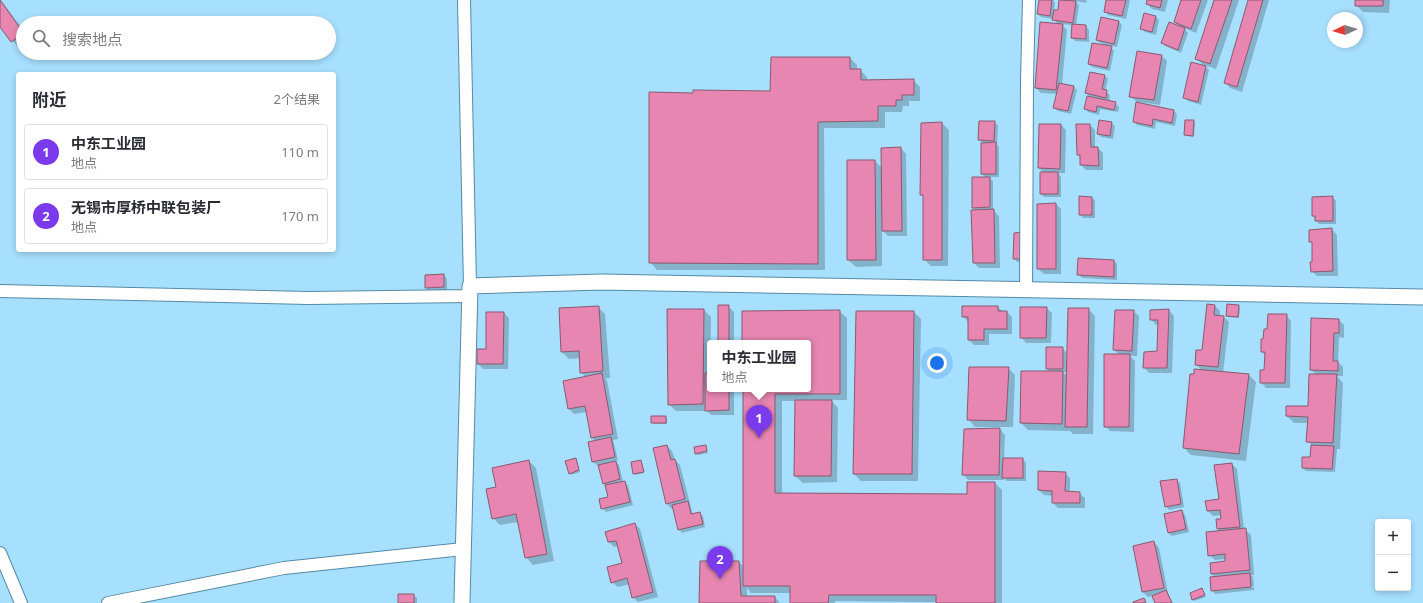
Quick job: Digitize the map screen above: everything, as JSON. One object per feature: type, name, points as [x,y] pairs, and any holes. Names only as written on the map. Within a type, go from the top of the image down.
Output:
[{"type":"street","points":[[462,603],[470,291],[464,0]]},
{"type":"street","points":[[1026,290],[1029,0]]},
{"type":"street","points":[[0,291],[308,298],[470,291],[601,282],[1423,298]]},
{"type":"street","points":[[108,603],[284,568],[463,549]]},
{"type":"street","points":[[0,553],[21,603]]},
{"type":"building","points":[[0,0],[16,22],[16,39],[11,42],[0,27]]},
{"type":"building","points":[[1039,0],[1052,0],[1050,16],[1037,14]]},
{"type":"building","points":[[1059,0],[1076,1],[1073,23],[1052,20],[1054,10],[1058,10]]},
{"type":"building","points":[[1106,0],[1126,0],[1122,16],[1104,12]]},
{"type":"building","points":[[1147,0],[1162,0],[1160,8],[1146,4]]},
{"type":"building","points":[[1181,0],[1201,0],[1191,29],[1174,22]]},
{"type":"building","points":[[1214,0],[1232,0],[1210,64],[1195,59]]},
{"type":"building","points":[[1248,0],[1263,0],[1237,87],[1224,83]]},
{"type":"building","points":[[1355,0],[1383,0],[1383,6],[1355,6]]},
{"type":"building","points":[[1144,13],[1156,16],[1152,32],[1140,29]]},
{"type":"building","points":[[1101,17],[1119,21],[1114,44],[1096,40]]},
{"type":"building","points":[[1040,22],[1063,24],[1056,90],[1035,88]]},
{"type":"building","points":[[1169,22],[1185,28],[1178,50],[1161,43]]},
{"type":"building","points":[[1072,24],[1086,25],[1086,39],[1071,38]]},
{"type":"building","points":[[1092,43],[1112,46],[1107,68],[1088,64]]},
{"type":"building","points":[[1137,51],[1162,55],[1154,100],[1129,97]]},
{"type":"building","points":[[771,57],[850,57],[850,69],[861,69],[861,80],[914,79],[914,95],[902,95],[902,100],[896,100],[896,106],[878,106],[878,121],[818,122],[818,264],[649,263],[649,92],[693,93],[693,90],[770,91]]},
{"type":"building","points":[[1191,62],[1206,66],[1198,102],[1183,98]]},
{"type":"building","points":[[1090,72],[1105,75],[1102,89],[1107,90],[1106,98],[1085,93]]},
{"type":"building","points":[[1059,83],[1074,86],[1068,111],[1053,108]]},
{"type":"building","points":[[1087,96],[1116,102],[1114,110],[1097,106],[1096,112],[1084,109]]},
{"type":"building","points":[[1136,102],[1174,110],[1172,123],[1153,119],[1152,126],[1133,122]]},
{"type":"building","points":[[1099,120],[1112,122],[1110,136],[1097,134]]},
{"type":"building","points":[[1185,120],[1194,120],[1193,136],[1184,135]]},
{"type":"building","points":[[979,121],[995,121],[994,141],[978,140]]},
{"type":"building","points":[[942,122],[942,260],[923,260],[923,195],[920,195],[921,123]]},
{"type":"building","points":[[1039,124],[1061,124],[1060,169],[1038,168]]},
{"type":"building","points":[[1076,124],[1090,124],[1091,147],[1098,147],[1099,166],[1080,165],[1080,155],[1077,155]]},
{"type":"building","points":[[996,142],[996,174],[981,174],[981,143]]},
{"type":"building","points":[[901,147],[902,231],[882,231],[881,148]]},
{"type":"building","points":[[847,160],[875,160],[876,260],[847,260]]},
{"type":"building","points":[[1040,172],[1058,172],[1058,194],[1040,194]]},
{"type":"building","points":[[972,177],[990,177],[990,207],[972,208]]},
{"type":"building","points":[[1079,196],[1092,197],[1092,215],[1079,215]]},
{"type":"building","points":[[1333,196],[1333,221],[1315,221],[1315,216],[1312,216],[1312,197]]},
{"type":"building","points":[[1056,203],[1056,269],[1037,269],[1037,204]]},
{"type":"building","points":[[994,209],[995,263],[973,263],[971,210]]},
{"type":"building","points":[[1332,228],[1333,271],[1311,272],[1310,262],[1312,262],[1312,242],[1309,242],[1309,230]]},
{"type":"building","points":[[1023,232],[1022,259],[1013,259],[1014,233]]},
{"type":"building","points":[[1078,258],[1114,260],[1114,277],[1077,275]]},
{"type":"building","points":[[444,274],[444,287],[425,288],[425,275]]},
{"type":"building","points":[[1207,304],[1215,305],[1214,315],[1224,316],[1218,367],[1195,365],[1196,350],[1202,350]]},
{"type":"building","points":[[1227,304],[1239,305],[1238,317],[1226,316]]},
{"type":"building","points":[[718,305],[729,305],[729,340],[718,340]]},
{"type":"building","points":[[599,306],[603,371],[580,373],[579,351],[561,352],[559,308]]},
{"type":"building","points":[[962,306],[998,306],[998,311],[1007,311],[1007,329],[984,329],[984,340],[968,340],[968,317],[962,317]]},
{"type":"building","points":[[1020,307],[1047,307],[1046,338],[1020,338]]},
{"type":"building","points":[[1068,308],[1089,308],[1087,427],[1065,427]]},
{"type":"building","points":[[667,309],[704,309],[703,404],[668,405]]},
{"type":"building","points":[[1169,309],[1167,368],[1143,368],[1144,352],[1157,351],[1158,320],[1150,320],[1150,310]]},
{"type":"building","points":[[840,310],[840,394],[775,394],[775,493],[967,494],[967,482],[995,482],[995,603],[936,603],[936,595],[829,595],[828,603],[790,603],[790,586],[743,586],[743,392],[811,392],[811,340],[742,340],[742,311]]},
{"type":"building","points":[[1115,310],[1134,310],[1132,351],[1113,350]]},
{"type":"building","points":[[856,311],[914,311],[912,474],[853,474]]},
{"type":"building","points":[[486,312],[504,312],[503,364],[477,364],[477,349],[486,349]]},
{"type":"building","points":[[1268,314],[1287,314],[1285,383],[1260,383],[1260,370],[1264,370],[1265,352],[1261,352],[1261,339],[1263,339],[1264,329],[1267,329]]},
{"type":"building","points":[[1311,318],[1339,319],[1339,333],[1334,333],[1333,361],[1338,361],[1338,371],[1310,370]]},
{"type":"building","points":[[1046,347],[1063,347],[1063,369],[1046,369]]},
{"type":"building","points":[[1104,354],[1130,354],[1129,427],[1104,427]]},
{"type":"building","points":[[969,367],[1009,367],[1006,421],[967,420]]},
{"type":"building","points":[[1194,369],[1249,374],[1239,454],[1183,448],[1190,374],[1194,374]]},
{"type":"building","points":[[1021,371],[1063,371],[1062,424],[1020,423]]},
{"type":"building","points":[[602,373],[613,434],[591,438],[585,406],[568,409],[563,381]]},
{"type":"building","points":[[705,373],[707,373],[707,392],[729,392],[729,410],[705,411]]},
{"type":"building","points":[[1309,374],[1337,374],[1333,443],[1306,442],[1308,417],[1286,416],[1286,406],[1308,406]]},
{"type":"building","points":[[795,400],[832,400],[831,476],[794,476]]},
{"type":"building","points":[[651,416],[666,416],[666,423],[651,423]]},
{"type":"building","points":[[1000,428],[999,475],[962,475],[964,429]]},
{"type":"building","points":[[611,437],[615,457],[592,462],[588,442]]},
{"type":"building","points":[[667,445],[671,460],[675,459],[685,499],[666,504],[653,448]]},
{"type":"building","points":[[706,445],[707,451],[695,454],[694,447]]},
{"type":"building","points":[[1311,445],[1334,446],[1332,469],[1302,468],[1302,457],[1310,457]]},
{"type":"building","points":[[576,458],[579,470],[569,474],[565,461]]},
{"type":"building","points":[[1003,458],[1023,458],[1023,478],[1002,478]]},
{"type":"building","points":[[529,460],[547,554],[525,558],[516,514],[492,519],[486,489],[496,487],[492,468]]},
{"type":"building","points":[[641,460],[644,472],[633,474],[631,462]]},
{"type":"building","points":[[616,461],[620,479],[603,484],[598,465]]},
{"type":"building","points":[[1232,463],[1240,527],[1217,529],[1216,519],[1221,519],[1220,510],[1207,511],[1205,501],[1219,499],[1214,465]]},
{"type":"building","points":[[1038,471],[1066,472],[1065,491],[1080,492],[1080,503],[1052,503],[1052,491],[1038,490]]},
{"type":"building","points":[[1177,479],[1181,504],[1165,507],[1160,481]]},
{"type":"building","points":[[625,481],[630,502],[601,509],[599,499],[608,497],[605,485]]},
{"type":"building","points":[[688,501],[691,514],[700,512],[703,524],[678,530],[672,505]]},
{"type":"building","points":[[1182,510],[1186,529],[1168,533],[1164,514]]},
{"type":"building","points":[[635,523],[653,592],[632,598],[627,578],[611,583],[607,567],[622,563],[616,541],[608,542],[605,532]]},
{"type":"building","points":[[1246,528],[1250,570],[1211,574],[1210,563],[1225,561],[1225,554],[1208,556],[1206,532]]},
{"type":"building","points":[[1154,541],[1164,588],[1142,592],[1133,546]]},
{"type":"building","points":[[700,561],[739,561],[741,596],[775,596],[775,603],[699,603]]},
{"type":"building","points":[[1250,573],[1251,587],[1211,591],[1210,577]]},
{"type":"building","points":[[1202,588],[1205,595],[1192,600],[1190,593]]},
{"type":"building","points":[[1166,590],[1172,603],[1155,603],[1152,596]]},
{"type":"building","points":[[398,594],[414,594],[414,603],[398,603]]},
{"type":"building","points":[[1144,598],[1146,603],[1133,603],[1133,602]]},
{"type":"place","name":"中东工业园","points":[[759,438]]},
{"type":"place","name":"无锡市厚桥中联包装厂","points":[[720,579]]}]
